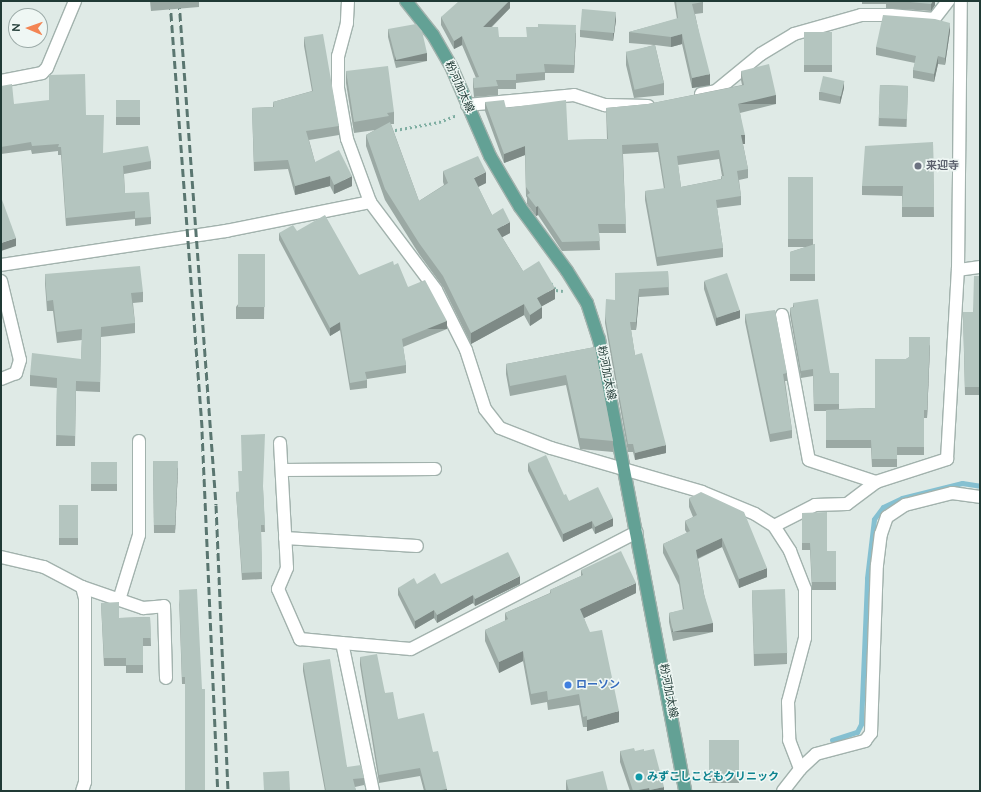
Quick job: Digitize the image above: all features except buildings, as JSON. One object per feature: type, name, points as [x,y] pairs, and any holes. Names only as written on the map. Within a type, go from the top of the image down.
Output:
[{"type":"main road","name":"粉河加太線","points":[[406,1],[433,35],[450,66],[490,156],[520,207],[581,294],[599,339],[637,532],[685,791]]},
{"type":"street","points":[[1,81],[42,73],[47,68],[75,1]]},
{"type":"street","points":[[348,1],[347,23],[338,56],[338,88],[347,139],[370,202],[436,290],[466,350],[485,409],[500,428],[551,448],[702,492],[774,526],[790,551],[805,589],[804,638],[788,702],[790,740],[800,769]]},
{"type":"street","points":[[685,98],[716,91],[761,54],[794,34],[861,15],[891,15],[934,19],[948,1]]},
{"type":"street","points":[[774,526],[815,505],[847,504],[876,482],[947,459],[958,270],[961,1]]},
{"type":"street","points":[[468,108],[574,95],[605,105],[647,106],[662,103]]},
{"type":"street","points":[[1,265],[226,231],[370,202]]},
{"type":"street","points":[[958,270],[980,267]]},
{"type":"street","points":[[1,281],[20,360],[16,373],[1,379]]},
{"type":"street","points":[[782,315],[809,460],[876,482]]},
{"type":"street","points":[[119,600],[139,535],[139,440]]},
{"type":"street","points":[[280,443],[287,568],[278,589],[300,639],[411,649],[637,532]]},
{"type":"street","points":[[282,470],[435,469]]},
{"type":"street","points":[[785,791],[800,769],[816,754],[865,740],[871,733],[877,566],[881,534],[887,517],[905,505],[952,493],[980,497]]},
{"type":"street","points":[[286,538],[417,546]]},
{"type":"street","points":[[1,557],[44,567],[82,587],[143,608],[164,606],[166,678]]},
{"type":"street","points":[[82,587],[85,598],[85,782],[82,791]]},
{"type":"street","points":[[342,643],[373,791]]},
{"type":"path","points":[[383,132],[439,122],[468,108]]},
{"type":"path","points":[[548,278],[556,290],[581,294]]},
{"type":"waterway","points":[[832,740],[857,732],[861,724],[867,578],[874,519],[883,507],[902,498],[962,483],[980,486]]},
{"type":"railway","points":[[170,1],[202,431],[218,791]]},
{"type":"railway","points":[[179,1],[216,505],[228,791]]},
{"type":"place","name":"来迎寺","points":[[918,166]]},
{"type":"place","name":"ローソン","points":[[568,685]]},
{"type":"place","name":"みずこしこどもクリニック","points":[[639,777]]}]
